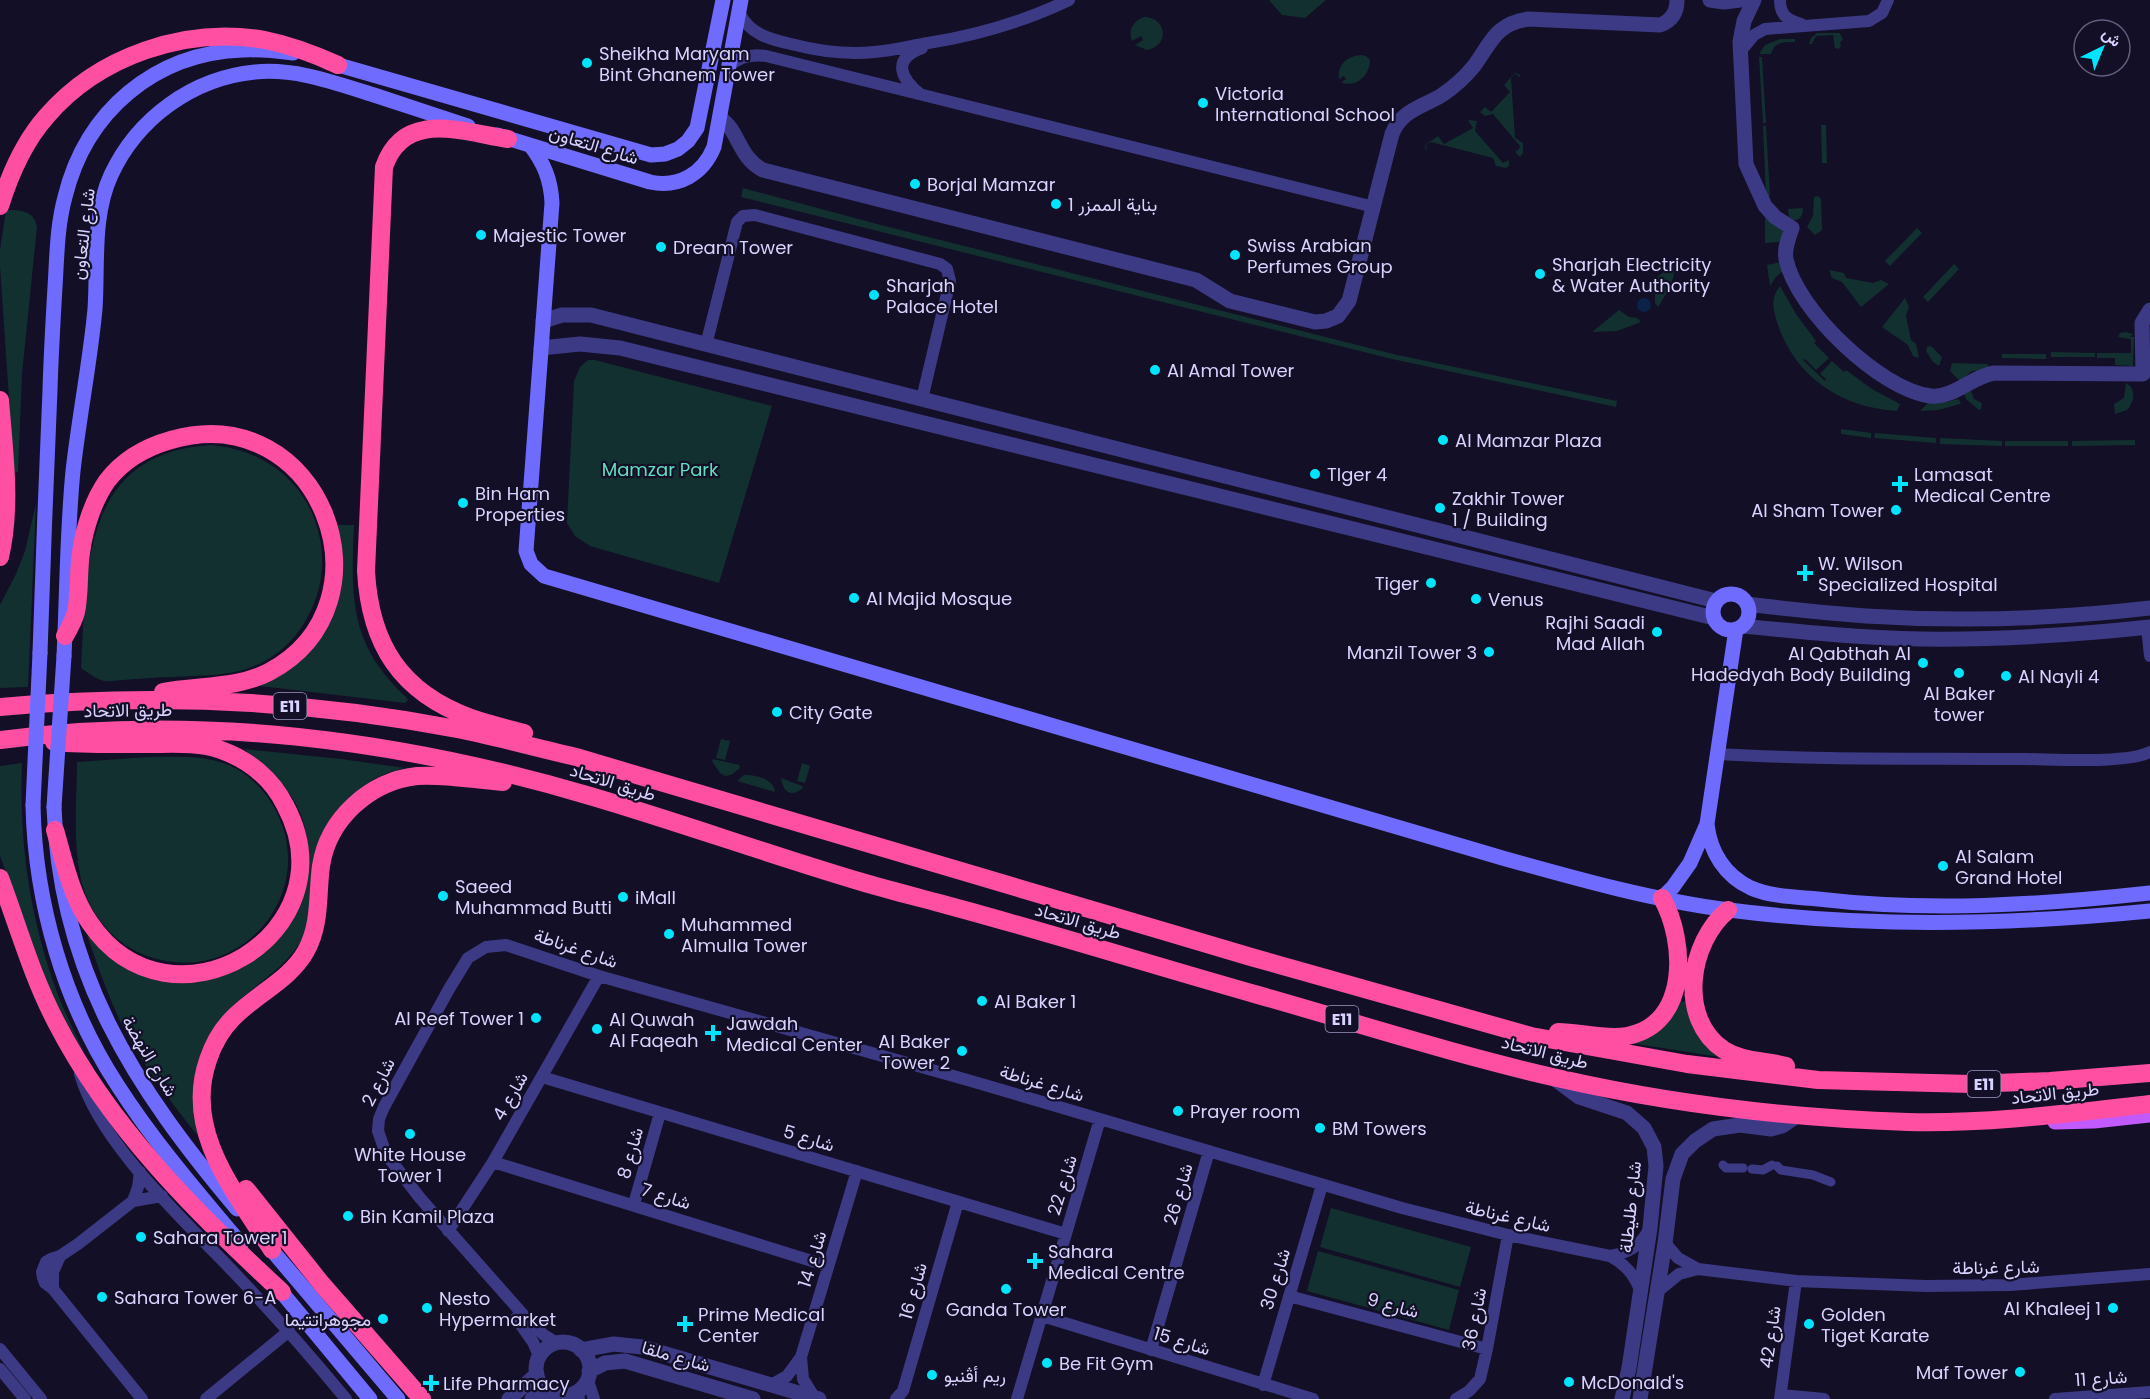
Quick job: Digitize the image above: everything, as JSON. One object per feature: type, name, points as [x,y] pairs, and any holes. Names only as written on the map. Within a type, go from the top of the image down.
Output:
[{"type":"highway","points":[[0,206],[16,164],[45,118],[80,85],[100,72],[144,51],[191,39],[239,37],[286,45],[338,65]]},
{"type":"highway","points":[[508,139],[447,129],[424,129],[413,132],[394,146],[384,167],[366,555],[369,602],[377,635],[387,653],[411,682],[425,694],[448,708],[472,718],[557,743],[576,757]]},
{"type":"highway","points":[[0,400],[7,492],[0,557]]},
{"type":"highway","points":[[65,636],[76,611],[81,553],[93,509],[107,481],[137,454],[180,437],[220,435],[257,444],[271,450],[296,469],[315,493],[323,508],[332,543],[331,588],[321,617],[309,637],[282,664],[254,678],[224,685],[182,688],[125,700]]},
{"type":"highway","name":"طريق الاتحاد","points":[[0,707],[125,700],[235,702],[355,713],[459,729],[576,757],[1284,967],[1531,1036],[1687,1064],[1818,1080],[1971,1084],[2050,1081],[2150,1073]]},
{"type":"highway","name":"طريق الاتحاد","points":[[4,740],[82,730],[183,730],[262,734],[393,750],[498,771],[588,795],[865,883],[1051,934],[1432,1045],[1552,1077],[1659,1098],[1798,1115],[1917,1122],[2010,1119],[2150,1104]]},
{"type":"highway","points":[[4,740],[77,744],[189,744],[220,749],[235,756],[261,773],[272,785],[289,812],[298,842],[296,889],[285,918],[264,943],[238,961],[224,967],[193,974],[163,972],[122,955],[90,924],[76,898],[55,830]]},
{"type":"highway","points":[[272,1250],[220,1168],[209,1144],[201,1106],[202,1083],[206,1066],[217,1041],[232,1019],[292,971],[307,950],[316,925],[321,866],[336,827],[353,806],[364,797],[388,783],[401,779],[429,776],[556,787]]},
{"type":"highway","points":[[0,878],[29,961],[54,1019],[77,1061],[142,1150],[202,1216],[282,1292]]},
{"type":"highway","points":[[1531,1036],[1569,1032],[1610,1037],[1627,1036],[1650,1026],[1663,1014],[1674,991],[1679,958],[1675,928],[1662,898]]},
{"type":"highway","points":[[1728,910],[1707,933],[1699,952],[1694,994],[1701,1023],[1711,1039],[1735,1055],[1786,1066],[1818,1080]]},
{"type":"highway","points":[[206,1066],[210,1079],[214,1128],[232,1170],[294,1251],[422,1399]]},
{"type":"main road","points":[[716,140],[704,140],[694,133],[701,116],[723,0]]},
{"type":"main road","name":"شارع التعاون","points":[[64,656],[71,498],[95,310],[100,218],[110,178],[119,160],[141,130],[167,106],[198,87],[235,75],[273,71],[293,73],[329,80],[530,146],[650,182],[667,184],[689,177],[709,159],[716,140],[740,6]]},
{"type":"main road","name":"شارع التعاون","points":[[282,1292],[163,1149],[117,1084],[96,1048],[65,978],[52,938],[38,867],[33,831],[33,805],[58,238],[65,196],[80,152],[107,112],[127,94],[161,71],[187,60],[221,52],[263,50],[294,54],[338,65],[651,155],[665,154],[678,149],[694,133]]},
{"type":"main road","points":[[530,146],[545,168],[552,194],[526,551],[531,564],[543,576],[1576,879],[1662,898],[1728,910],[1929,923],[2025,921],[2150,911]]},
{"type":"main road","points":[[1662,898],[1690,863],[1707,824],[1739,627],[1748,616],[1747,604],[1741,597],[1733,594],[1725,595],[1716,601],[1714,618],[1721,627],[1731,630],[1739,627]]},
{"type":"main road","name":"شارع النهضة","points":[[64,656],[54,807],[55,830],[69,924],[90,986],[128,1062],[157,1106],[217,1185],[398,1397]]},
{"type":"main road","points":[[1707,824],[1714,851],[1723,866],[1744,884],[1770,894],[1841,902],[1958,906],[2037,904],[2150,893]]},
{"type":"main road","points":[[2010,1119],[2073,1122],[2150,1115]]},
{"type":"main road","points":[[282,1292],[370,1399]]},
{"type":"street","points":[[740,6],[752,30],[759,34],[785,43],[858,53],[886,51],[973,35],[1010,25],[1069,0]]},
{"type":"street","points":[[720,118],[727,125],[745,155],[763,170],[1196,280],[1230,301],[1315,321],[1326,321],[1338,316],[1349,301],[1392,134],[1398,122],[1410,110],[1443,95],[1464,78],[1493,36],[1518,21],[1528,19],[1660,26],[1674,14],[1677,0]]},
{"type":"street","points":[[1710,0],[1724,2],[1740,0]]},
{"type":"street","points":[[1754,0],[1744,21],[1740,52],[1746,164],[1765,206],[1774,217],[1792,228],[1786,245],[1788,265],[1804,297],[1822,323],[1844,346],[1876,371],[1913,390],[1937,396],[1948,394],[1971,381],[1994,373],[2143,374],[2142,323],[2150,309]]},
{"type":"street","points":[[1780,0],[1781,11],[1785,17],[1805,26]]},
{"type":"street","points":[[1740,52],[1754,35],[1765,29],[1869,21],[1882,13],[1888,0]]},
{"type":"street","points":[[887,87],[897,80],[913,52],[937,42]]},
{"type":"street","points":[[886,51],[894,55],[910,86],[924,97]]},
{"type":"street","points":[[729,66],[742,57],[758,55],[1374,207]]},
{"type":"street","points":[[706,345],[736,225],[744,216],[755,215],[940,264],[947,269],[950,281],[922,399]]},
{"type":"street","points":[[543,321],[562,315],[591,315],[1716,601]]},
{"type":"street","points":[[541,348],[580,344],[620,348],[1714,618]]},
{"type":"street","points":[[1747,604],[1866,616],[1948,619],[2022,618],[2150,608]]},
{"type":"street","points":[[1982,639],[1987,629],[2012,625],[2018,623],[2022,618]]},
{"type":"street","points":[[1739,627],[1874,637],[1982,639],[2148,627],[2150,656]]},
{"type":"street","points":[[1717,754],[1798,759],[2074,759],[2131,757],[2150,752]]},
{"type":"street","name":"شارع غرناطة","points":[[468,958],[486,947],[506,945],[599,976],[1402,1208],[1508,1235],[1610,1256],[1632,1273],[1640,1290]]},
{"type":"street","name":"شارع 2","points":[[468,958],[384,1107],[379,1119],[378,1131],[386,1154],[448,1231],[536,1328],[557,1342]]},
{"type":"street","name":"شارع 4","points":[[448,1231],[493,1161],[599,976]]},
{"type":"street","points":[[77,1061],[87,1093],[102,1121],[140,1172],[289,1331],[346,1399]]},
{"type":"street","name":"شارع 5","points":[[542,1077],[1066,1234]]},
{"type":"street","name":"شارع طليطلة","points":[[1552,1077],[1579,1097],[1615,1108],[1636,1120],[1644,1128],[1654,1148],[1656,1160],[1650,1228],[1623,1399]]},
{"type":"street","name":"شارع 8","points":[[634,1204],[660,1113]]},
{"type":"street","points":[[1629,1368],[1632,1375],[1631,1395],[1638,1399],[1658,1291],[1671,1191],[1676,1168],[1682,1155],[1706,1132],[1730,1125],[1771,1128],[1782,1126],[1798,1115]]},
{"type":"street","name":"شارع 22","points":[[1017,1399],[1100,1119]]},
{"type":"street","name":"شارع 26","points":[[1151,1350],[1209,1151]]},
{"type":"street","name":"شارع 7","points":[[493,1161],[828,1266]]},
{"type":"street","points":[[1723,1165],[1726,1168],[1763,1170],[1775,1166],[1781,1170],[1813,1175],[1831,1182]]},
{"type":"street","points":[[1654,1181],[1660,1168],[1665,1166],[1668,1170],[1668,1185],[1671,1191]]},
{"type":"street","name":"شارع 14","points":[[771,1385],[777,1384],[787,1376],[801,1357],[857,1171]]},
{"type":"street","points":[[133,1201],[140,1172]]},
{"type":"street","name":"شارع 30","points":[[1263,1384],[1322,1185]]},
{"type":"street","points":[[142,1399],[53,1289],[45,1283],[42,1272],[46,1262],[60,1256],[133,1201],[162,1196]]},
{"type":"street","name":"شارع 16","points":[[901,1396],[958,1202]]},
{"type":"street","points":[[1610,1256],[1630,1251],[1645,1238],[1650,1228]]},
{"type":"street","name":"شارع 36","points":[[1456,1399],[1470,1391],[1480,1379],[1508,1235]]},
{"type":"street","name":"شارع غرناطة","points":[[1665,1243],[1678,1258],[1698,1269],[1796,1281],[1926,1286],[2010,1285],[2150,1274]]},
{"type":"street","points":[[1658,1291],[1679,1274],[1698,1269]]},
{"type":"street","name":"شارع 2","points":[[485,1274],[489,1286],[533,1342],[539,1356]]},
{"type":"street","name":"شارع 42","points":[[1781,1397],[1796,1281]]},
{"type":"street","name":"شارع 9","points":[[1289,1296],[1487,1349]]},
{"type":"street","name":"شارع 15","points":[[1042,1316],[1313,1399]]},
{"type":"street","points":[[206,1399],[289,1331]]},
{"type":"street","points":[[588,1375],[574,1397],[560,1395],[548,1390],[540,1382],[536,1367],[539,1356],[548,1346],[557,1342],[568,1342],[581,1350],[587,1358],[588,1375],[594,1399]]},
{"type":"street","name":"شارع ملقا","points":[[581,1350],[614,1344],[633,1345],[816,1398]]},
{"type":"street","points":[[0,1349],[41,1399]]},
{"type":"street","name":"شارع 14","points":[[801,1357],[803,1379],[816,1398]]},
{"type":"street","name":"شارع ملقا","points":[[588,1375],[605,1363],[624,1361],[753,1399]]},
{"type":"street","points":[[0,1369],[25,1399]]},
{"type":"street","points":[[669,1374],[686,1372],[745,1390],[749,1388],[750,1380]]},
{"type":"street","points":[[509,1399],[537,1374]]},
{"type":"street","points":[[532,1399],[548,1390]]},
{"type":"street","name":"شارع 11","points":[[2055,1399],[2102,1398],[2150,1392]]},
{"type":"street","points":[[1781,1397],[1824,1399]]},
{"type":"green space","points":[[1269,0],[1326,0],[1305,18],[1282,15]]},
{"type":"green space","points":[[1144,17],[1152,18],[1161,26],[1163,32],[1159,43],[1147,50],[1135,45],[1143,40],[1141,36],[1132,41],[1131,37],[1132,26]]},
{"type":"green space","points":[[1817,33],[1840,33],[1843,40],[1840,42],[1841,46],[1838,49],[1835,48],[1833,35],[1816,36],[1812,44],[1809,44],[1811,38]]},
{"type":"green space","points":[[1780,39],[1795,39],[1795,42],[1777,44],[1771,54],[1759,54],[1765,45]]},
{"type":"green space","points":[[1361,55],[1370,60],[1368,71],[1357,82],[1347,84],[1341,82],[1346,79],[1344,76],[1339,79],[1341,66],[1347,59]]},
{"type":"green space","points":[[1759,57],[1762,57],[1766,123],[1763,123]]},
{"type":"green space","points":[[1515,73],[1520,75],[1520,77],[1515,74],[1511,78],[1515,138],[1523,143],[1523,153],[1520,157],[1515,152],[1520,146],[1493,114],[1485,116],[1480,112],[1485,107],[1491,112],[1510,92],[1504,85]]},
{"type":"green space","points":[[1468,120],[1477,121],[1475,131],[1503,163],[1509,160],[1509,166],[1506,168],[1496,166],[1493,158],[1431,142],[1426,145],[1426,150],[1425,145],[1438,136],[1444,144],[1473,128]]},
{"type":"green space","points":[[1821,125],[1826,125],[1827,163],[1822,163]]},
{"type":"green space","points":[[1763,126],[1766,126],[1770,196],[1766,196]]},
{"type":"green space","points":[[743,188],[1393,354],[1617,401],[1616,407],[1392,359],[741,197]]},
{"type":"green space","points":[[1818,196],[1821,199],[1822,230],[1815,235],[1807,227],[1813,216],[1814,197]]},
{"type":"green space","points":[[1803,208],[1799,218],[1793,220],[1789,217],[1788,209]]},
{"type":"green space","points":[[6,210],[30,214],[37,227],[22,374],[18,472],[14,472],[0,266]]},
{"type":"green space","points":[[1765,214],[1786,230],[1781,242],[1765,243]]},
{"type":"green space","points":[[1917,228],[1922,233],[1890,266],[1885,261]]},
{"type":"green space","points":[[1677,261],[1671,286],[1658,307],[1650,283]]},
{"type":"green space","points":[[1781,262],[1785,269],[1770,286],[1767,265]]},
{"type":"green space","points":[[1954,264],[1959,269],[1928,302],[1923,297]]},
{"type":"green space","points":[[1829,270],[1844,273],[1846,278],[1873,283],[1881,280],[1889,284],[1861,307],[1842,282],[1832,278]]},
{"type":"green space","points":[[1780,286],[1796,314],[1816,341],[1814,343],[1829,358],[1816,370],[1805,359],[1803,360],[1825,381],[1826,379],[1820,374],[1832,361],[1844,372],[1846,370],[1872,389],[1900,404],[1897,411],[1858,404],[1824,387],[1809,375],[1786,344],[1776,320],[1774,300]]},
{"type":"green space","points":[[1905,298],[1909,307],[1906,316],[1911,340],[1916,344],[1919,358],[1913,356],[1908,345],[1882,327]]},
{"type":"green space","points":[[1619,310],[1641,322],[1617,331],[1592,332]]},
{"type":"green space","points":[[2120,333],[2133,334],[2130,337],[2134,337],[2133,366],[2115,365],[2115,358],[2097,358],[2097,353],[2131,353],[2131,339],[2118,337]]},
{"type":"green space","points":[[1931,346],[1942,357],[1939,366],[1933,362],[1926,351],[1927,347]]},
{"type":"green space","points":[[2051,352],[2095,353],[2095,357],[2051,357]]},
{"type":"green space","points":[[2002,354],[2046,354],[2046,359],[2002,358]]},
{"type":"green space","name":"Mamzar Park","points":[[588,360],[772,406],[719,583],[590,546],[575,536],[567,523],[574,381],[580,367]]},
{"type":"green space","points":[[1952,363],[1988,364],[1988,370],[1972,371],[1960,381],[1950,371]]},
{"type":"green space","points":[[2126,383],[2133,392],[2131,403],[2127,410],[2115,414],[2114,404],[2124,398]]},
{"type":"green space","points":[[1971,391],[1974,399],[1982,403],[1981,409],[1979,410],[1966,399],[1964,393]]},
{"type":"green space","points":[[1958,399],[1960,404],[1938,410],[1920,411],[1929,402]]},
{"type":"green space","points":[[1841,429],[1871,433],[1871,438],[1841,434]]},
{"type":"green space","points":[[1875,433],[1936,438],[1936,443],[1874,438]]},
{"type":"green space","points":[[1940,438],[2002,441],[2002,446],[1940,444]]},
{"type":"green space","points":[[2135,440],[2135,445],[2072,446],[2072,441]]},
{"type":"green space","points":[[2005,441],[2068,441],[2068,446],[2005,446]]},
{"type":"green space","points":[[211,445],[227,447],[257,457],[288,479],[302,495],[319,534],[322,555],[321,577],[316,598],[307,618],[297,633],[278,652],[244,670],[214,675],[109,681],[98,679],[81,668],[86,592],[90,556],[100,522],[114,493],[137,469],[168,453]]},
{"type":"green space","points":[[36,504],[28,687],[0,688],[0,605],[25,551]]},
{"type":"green space","points":[[337,525],[354,525],[354,597],[364,639],[373,658],[387,678],[408,700],[405,703],[260,686],[302,657],[312,645],[324,623],[341,576],[342,553]]},
{"type":"green space","points":[[721,739],[730,741],[725,760],[716,758]]},
{"type":"green space","points":[[244,749],[405,768],[372,780],[343,805],[304,936],[285,962],[229,1010],[206,1041],[195,1076],[195,1115],[198,1136],[156,1081],[128,1037],[98,968],[87,935],[119,962],[156,977],[193,980],[230,972],[262,954],[288,927],[304,892],[308,849],[306,833],[296,803],[283,784]]},
{"type":"green space","points":[[148,757],[204,759],[237,769],[252,780],[269,799],[285,836],[288,868],[280,898],[264,925],[242,945],[214,959],[181,963],[137,952],[109,931],[95,913],[85,893],[76,845],[77,762]]},
{"type":"green space","points":[[713,759],[739,765],[740,768],[731,775],[725,776],[720,773]]},
{"type":"green space","points":[[22,763],[24,847],[38,930],[65,1013],[87,1059],[53,997],[0,856],[0,766]]},
{"type":"green space","points":[[802,763],[810,766],[805,783],[797,781]]},
{"type":"green space","points":[[744,775],[753,775],[768,781],[774,787],[775,792],[737,781]]},
{"type":"green space","points":[[781,778],[803,788],[795,793],[788,792]]},
{"type":"green space","points":[[1679,1001],[1688,1002],[1720,1057],[1630,1043]]},
{"type":"green space","points":[[1331,1208],[1471,1247],[1460,1287],[1320,1247]]},
{"type":"green space","points":[[1318,1251],[1459,1290],[1449,1330],[1307,1291]]},
{"type":"water","points":[[1644,298],[1649,300],[1651,305],[1649,310],[1644,312],[1639,310],[1637,305],[1639,300]]},
{"type":"place","name":"Sheikha Maryam Bint Ghanem Tower","points":[[587,63]]},
{"type":"place","name":"Victoria International School","points":[[1203,103]]},
{"type":"place","name":"Borjal Mamzar","points":[[915,184]]},
{"type":"place","name":"بناية الممزر 1","points":[[1056,204]]},
{"type":"place","name":"Majestic Tower","points":[[481,235]]},
{"type":"place","name":"Dream Tower","points":[[661,247]]},
{"type":"place","name":"Swiss Arabian Perfumes Group","points":[[1235,255]]},
{"type":"place","name":"Sharjah Electricity & Water Authority","points":[[1540,274]]},
{"type":"place","name":"Sharjah Palace Hotel","points":[[874,295]]},
{"type":"place","name":"Al Amal Tower","points":[[1155,370]]},
{"type":"place","name":"Al Mamzar Plaza","points":[[1443,440]]},
{"type":"place","name":"TIger 4","points":[[1315,474]]},
{"type":"place","name":"Lamasat Medical Centre","points":[[1900,484]]},
{"type":"place","name":"Bin Ham Properties","points":[[463,503]]},
{"type":"place","name":"Zakhir Tower 1 / Building","points":[[1440,508]]},
{"type":"place","name":"Al Sham Tower","points":[[1896,510]]},
{"type":"place","name":"W. Wilson Specialized Hospital","points":[[1805,573]]},
{"type":"place","name":"Tiger","points":[[1431,583]]},
{"type":"place","name":"Al Majid Mosque","points":[[854,598]]},
{"type":"place","name":"Venus","points":[[1476,599]]},
{"type":"place","name":"Rajhi Saadi Mad Allah","points":[[1657,632]]},
{"type":"place","name":"Manzil Tower 3","points":[[1489,652]]},
{"type":"place","name":"Al Qabthah Al Hadedyah Body Building","points":[[1923,663]]},
{"type":"place","name":"Al Baker tower","points":[[1959,673]]},
{"type":"place","name":"Al Nayli 4","points":[[2006,676]]},
{"type":"place","name":"City Gate","points":[[777,712]]},
{"type":"place","name":"Al Salam Grand Hotel","points":[[1943,866]]},
{"type":"place","name":"Saeed Muhammad Butti","points":[[443,896]]},
{"type":"place","name":"iMall","points":[[623,897]]},
{"type":"place","name":"Muhammed Almulla Tower","points":[[669,934]]},
{"type":"place","name":"Al Baker 1","points":[[982,1001]]},
{"type":"place","name":"Al Reef Tower 1","points":[[536,1018]]},
{"type":"place","name":"Al Quwah Al Faqeah","points":[[597,1029]]},
{"type":"place","name":"Jawdah Medical Center","points":[[713,1033]]},
{"type":"place","name":"Al Baker Tower 2","points":[[962,1051]]},
{"type":"place","name":"Prayer room","points":[[1178,1111]]},
{"type":"place","name":"BM Towers","points":[[1320,1128]]},
{"type":"place","name":"White House Tower 1","points":[[410,1134]]},
{"type":"place","name":"Bin Kamil Plaza","points":[[348,1216]]},
{"type":"place","name":"Sahara Tower 1","points":[[141,1237]]},
{"type":"place","name":"Sahara Medical Centre","points":[[1035,1261]]},
{"type":"place","name":"Ganda Tower","points":[[1006,1289]]},
{"type":"place","name":"Sahara Tower 6-A","points":[[102,1297]]},
{"type":"place","name":"Nesto Hypermarket","points":[[427,1308]]},
{"type":"place","name":"Al Khaleej 1","points":[[2113,1308]]},
{"type":"place","name":"مجوهراتتيما","points":[[383,1319]]},
{"type":"place","name":"Prime Medical Center","points":[[685,1324]]},
{"type":"place","name":"Golden Tiget Karate","points":[[1809,1324]]},
{"type":"place","name":"Be Fit Gym","points":[[1047,1363]]},
{"type":"place","name":"Maf Tower","points":[[2020,1372]]},
{"type":"place","name":"ريم أڤنيو","points":[[932,1375]]},
{"type":"place","name":"McDonald's","points":[[1569,1382]]},
{"type":"place","name":"Life Pharmacy","points":[[431,1383]]}]
